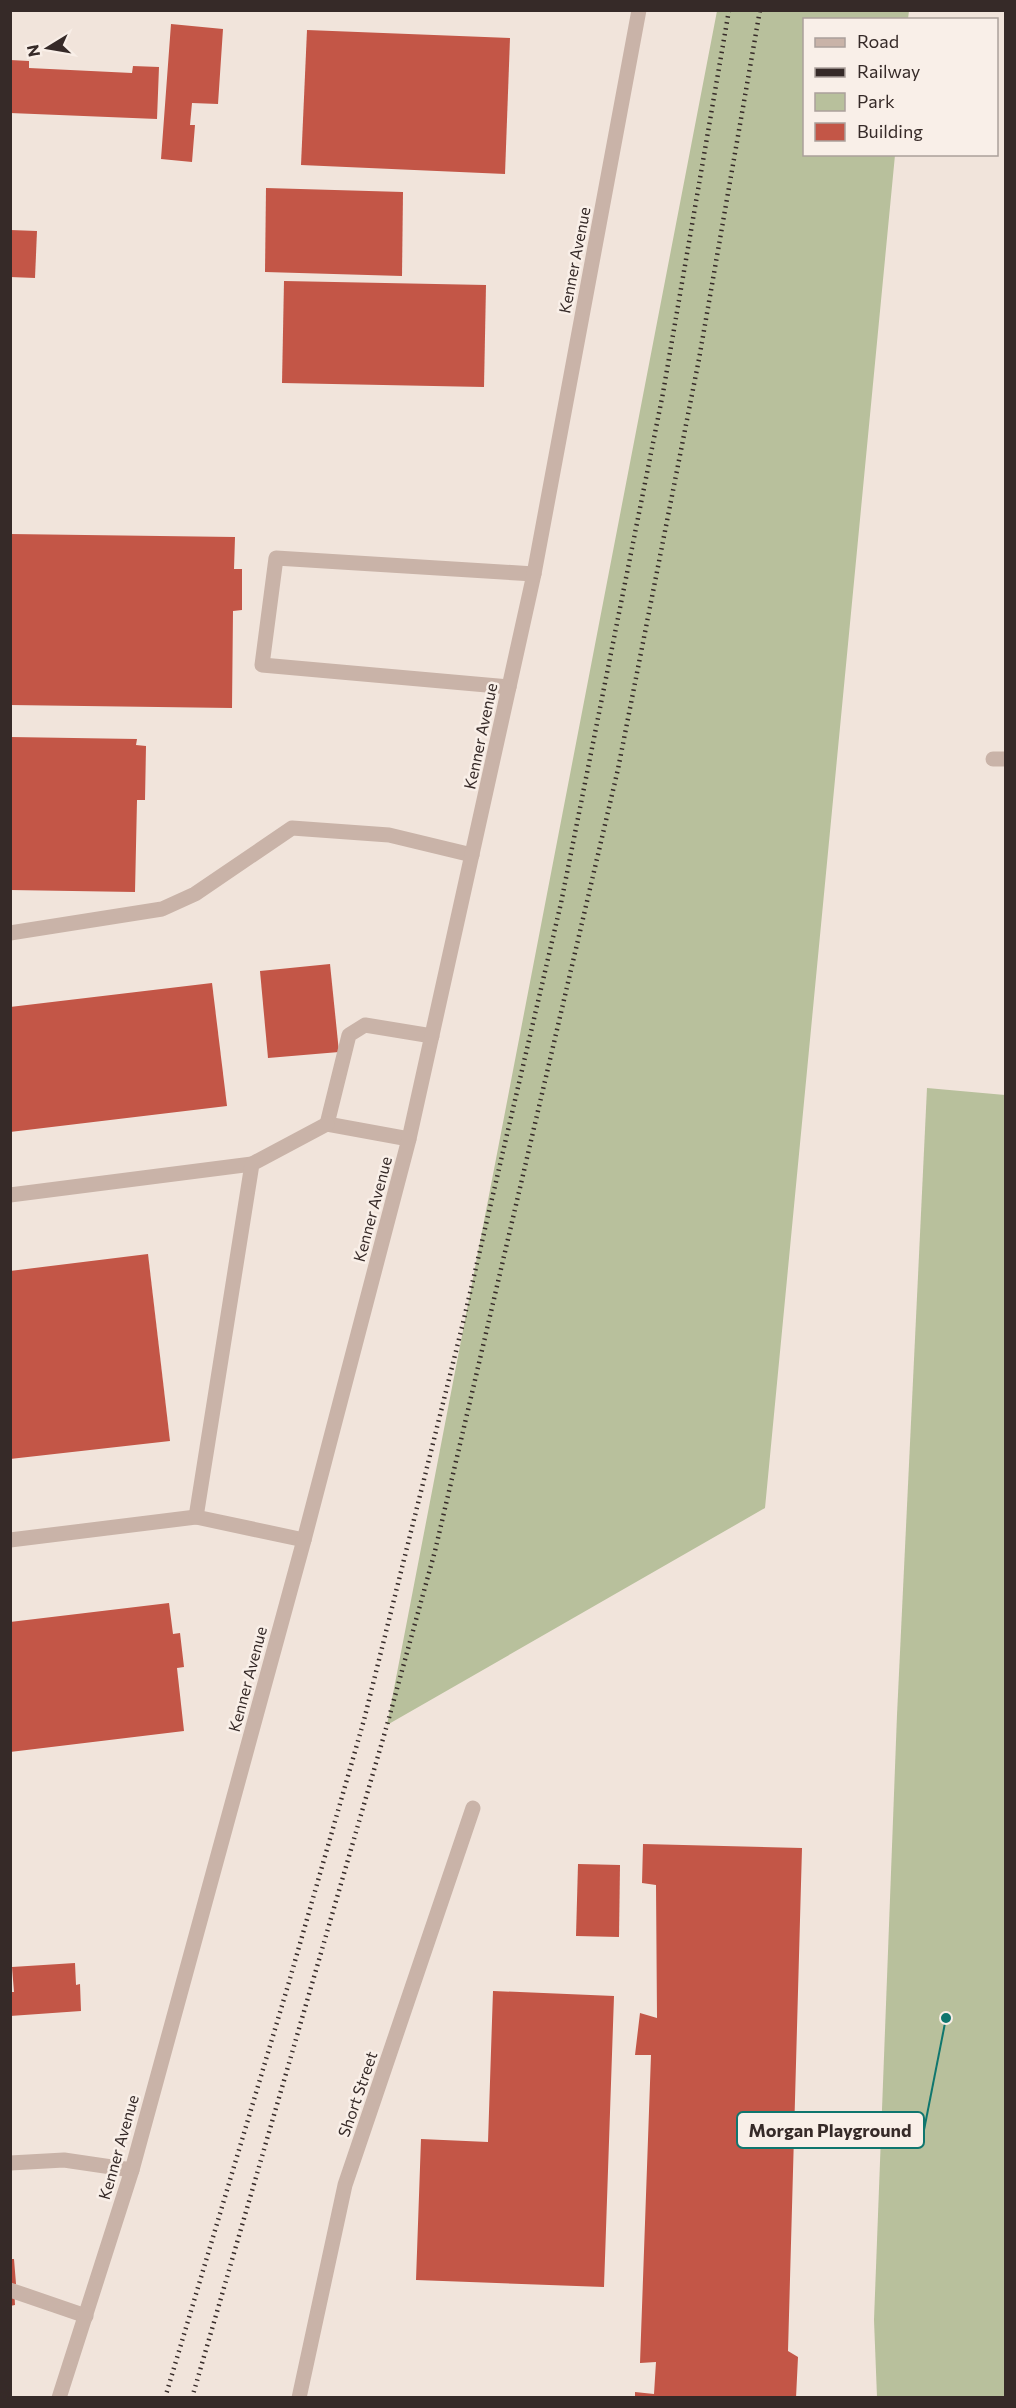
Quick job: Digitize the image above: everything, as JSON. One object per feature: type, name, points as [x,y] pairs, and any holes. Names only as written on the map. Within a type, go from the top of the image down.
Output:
[{"type":"street","name":"Kenner Avenue","points":[[59,2397],[132,2170],[304,1540],[409,1139],[534,574],[639,10]]},
{"type":"street","points":[[509,687],[262,664],[276,558],[534,574]]},
{"type":"street","points":[[10,933],[162,909],[195,894],[292,828],[389,835],[472,855]]},
{"type":"street","points":[[327,1124],[349,1035],[365,1025],[432,1036]]},
{"type":"street","points":[[10,1195],[252,1164],[327,1124],[409,1139]]},
{"type":"street","points":[[196,1517],[252,1164]]},
{"type":"street","points":[[10,1540],[196,1517],[304,1540]]},
{"type":"street","name":"Short Street","points":[[299,2397],[345,2185],[473,1808]]},
{"type":"street","points":[[10,2163],[64,2160],[132,2170]]},
{"type":"street","points":[[10,2290],[86,2316]]},
{"type":"green space","points":[[717,11],[909,11],[908,18],[803,18],[803,156],[895,156],[765,1508],[387,1725]]},
{"type":"green space","points":[[927,1088],[1005,1095],[1005,2397],[877,2397],[874,2320],[897,1715]]},
{"type":"building","points":[[171,24],[223,29],[218,104],[192,103],[190,125],[195,125],[192,162],[161,159]]},
{"type":"building","points":[[307,30],[510,38],[505,174],[301,165]]},
{"type":"building","points":[[10,60],[29,61],[29,68],[132,73],[133,66],[159,67],[157,119],[10,113]]},
{"type":"building","points":[[266,188],[403,192],[402,276],[265,272]]},
{"type":"building","points":[[10,230],[37,231],[35,278],[10,277]]},
{"type":"building","points":[[284,281],[486,285],[484,387],[282,383]]},
{"type":"building","points":[[10,534],[235,537],[234,569],[242,569],[242,610],[233,611],[232,708],[10,705]]},
{"type":"building","points":[[10,737],[137,739],[136,745],[146,746],[145,800],[137,800],[135,892],[10,890]]},
{"type":"building","points":[[330,964],[339,1052],[268,1058],[260,971]]},
{"type":"building","points":[[212,983],[227,1106],[10,1132],[10,1007]]},
{"type":"building","points":[[148,1254],[170,1441],[10,1459],[10,1271]]},
{"type":"building","points":[[169,1603],[173,1634],[180,1633],[184,1667],[177,1668],[184,1731],[10,1752],[10,1622]]},
{"type":"building","points":[[643,1844],[802,1848],[788,2351],[798,2357],[796,2398],[635,2398],[635,2392],[654,2394],[656,2362],[640,2363],[651,2055],[635,2055],[640,2013],[657,2018],[656,1885],[642,1883]]},
{"type":"building","points":[[578,1864],[620,1865],[619,1937],[576,1936]]},
{"type":"building","points":[[75,1963],[76,1985],[80,1984],[81,2011],[10,2016],[10,1992],[14,1992],[12,1967]]},
{"type":"building","points":[[493,1991],[614,1996],[604,2287],[416,2280],[421,2139],[488,2142]]},
{"type":"building","points":[[10,2259],[14,2259],[16,2284],[14,2284],[15,2305],[10,2306]]},
{"type":"railway","points":[[165,2398],[289,1982],[364,1720],[463,1323],[561,903],[663,393],[729,10]]},
{"type":"railway","points":[[192,2398],[387,1725],[435,1551],[618,769],[699,359],[760,10]]},
{"type":"place","name":"Morgan Playground","points":[[946,2018]]}]
